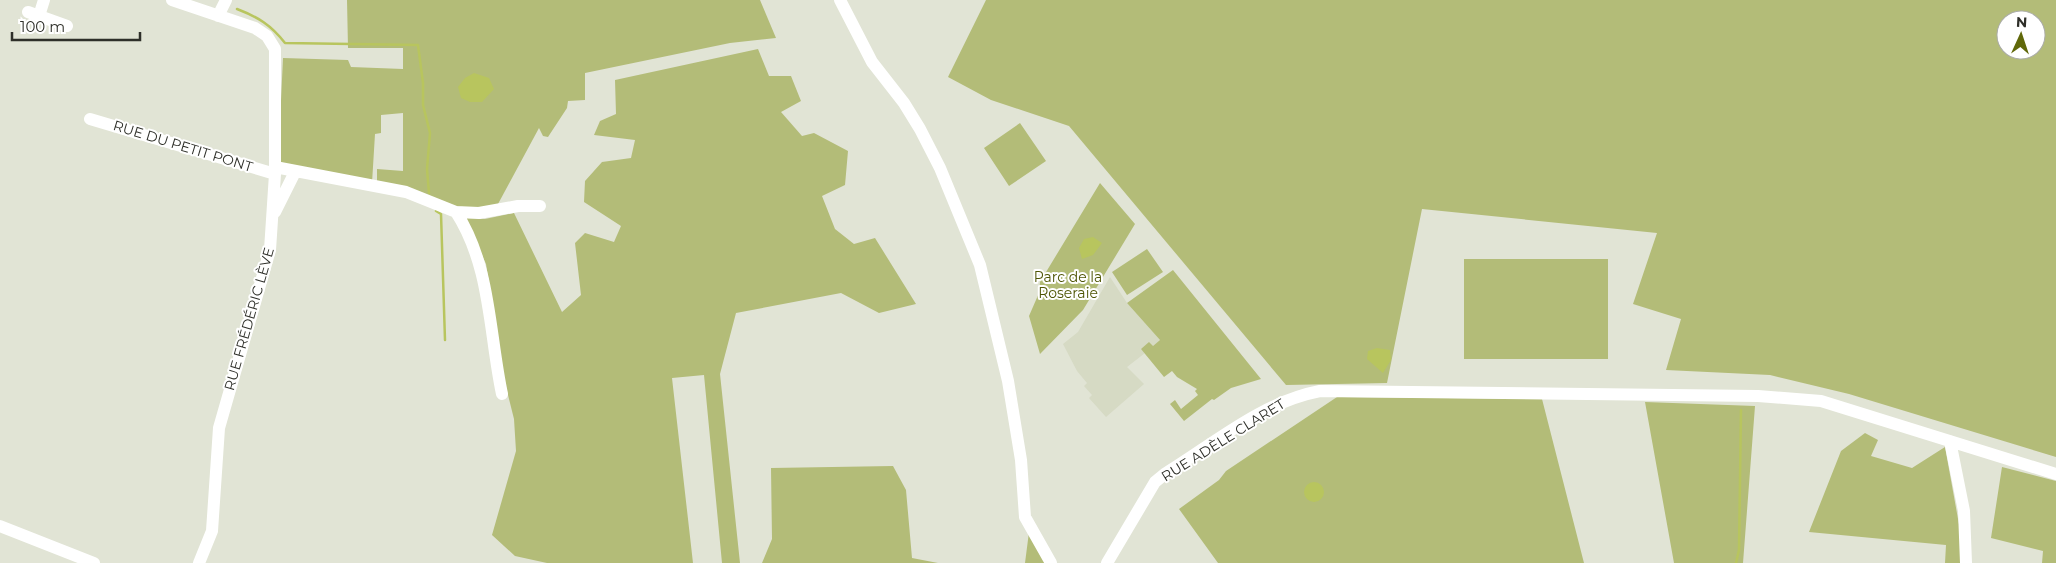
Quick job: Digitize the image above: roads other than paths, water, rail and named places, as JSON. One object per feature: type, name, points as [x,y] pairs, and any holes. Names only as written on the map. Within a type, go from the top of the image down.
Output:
[{"type":"street","points":[[44,0],[34,14],[67,26]]},
{"type":"street","name":"RUE FRÉDÉRIC LÈVE","points":[[172,0],[255,28],[267,36],[275,49],[275,170],[273,214],[266,269],[219,428],[212,531],[199,563]]},
{"type":"street","points":[[218,16],[226,0]]},
{"type":"street","points":[[840,0],[872,62],[904,103],[920,129],[940,168],[980,265],[1008,381],[1021,460],[1026,517],[1051,563]]},
{"type":"street","name":"RUE DU PETIT PONT","points":[[90,119],[275,170],[406,192],[456,212]]},
{"type":"street","points":[[273,214],[295,172]]},
{"type":"street","points":[[456,212],[479,213],[518,206],[540,206]]},
{"type":"street","points":[[456,212],[468,230],[480,264],[502,394]]},
{"type":"street","name":"RUE ADÈLE CLARET","points":[[1107,563],[1155,482],[1272,406],[1294,397],[1320,391],[1796,398],[1821,401],[2056,474]]},
{"type":"street","points":[[1950,441],[1964,511],[1966,563]]},
{"type":"street","points":[[0,526],[94,563]]},
{"type":"waterway","points":[[237,9],[264,22],[285,43],[418,45],[423,83],[423,105],[430,133],[427,169],[429,193]]},
{"type":"waterway","points":[[436,211],[441,214],[445,340]]},
{"type":"waterway","points":[[1736,563],[1739,550],[1741,410]]},
{"type":"park label","name":"Parc de la Roseraie","points":[[1068,286]]}]
